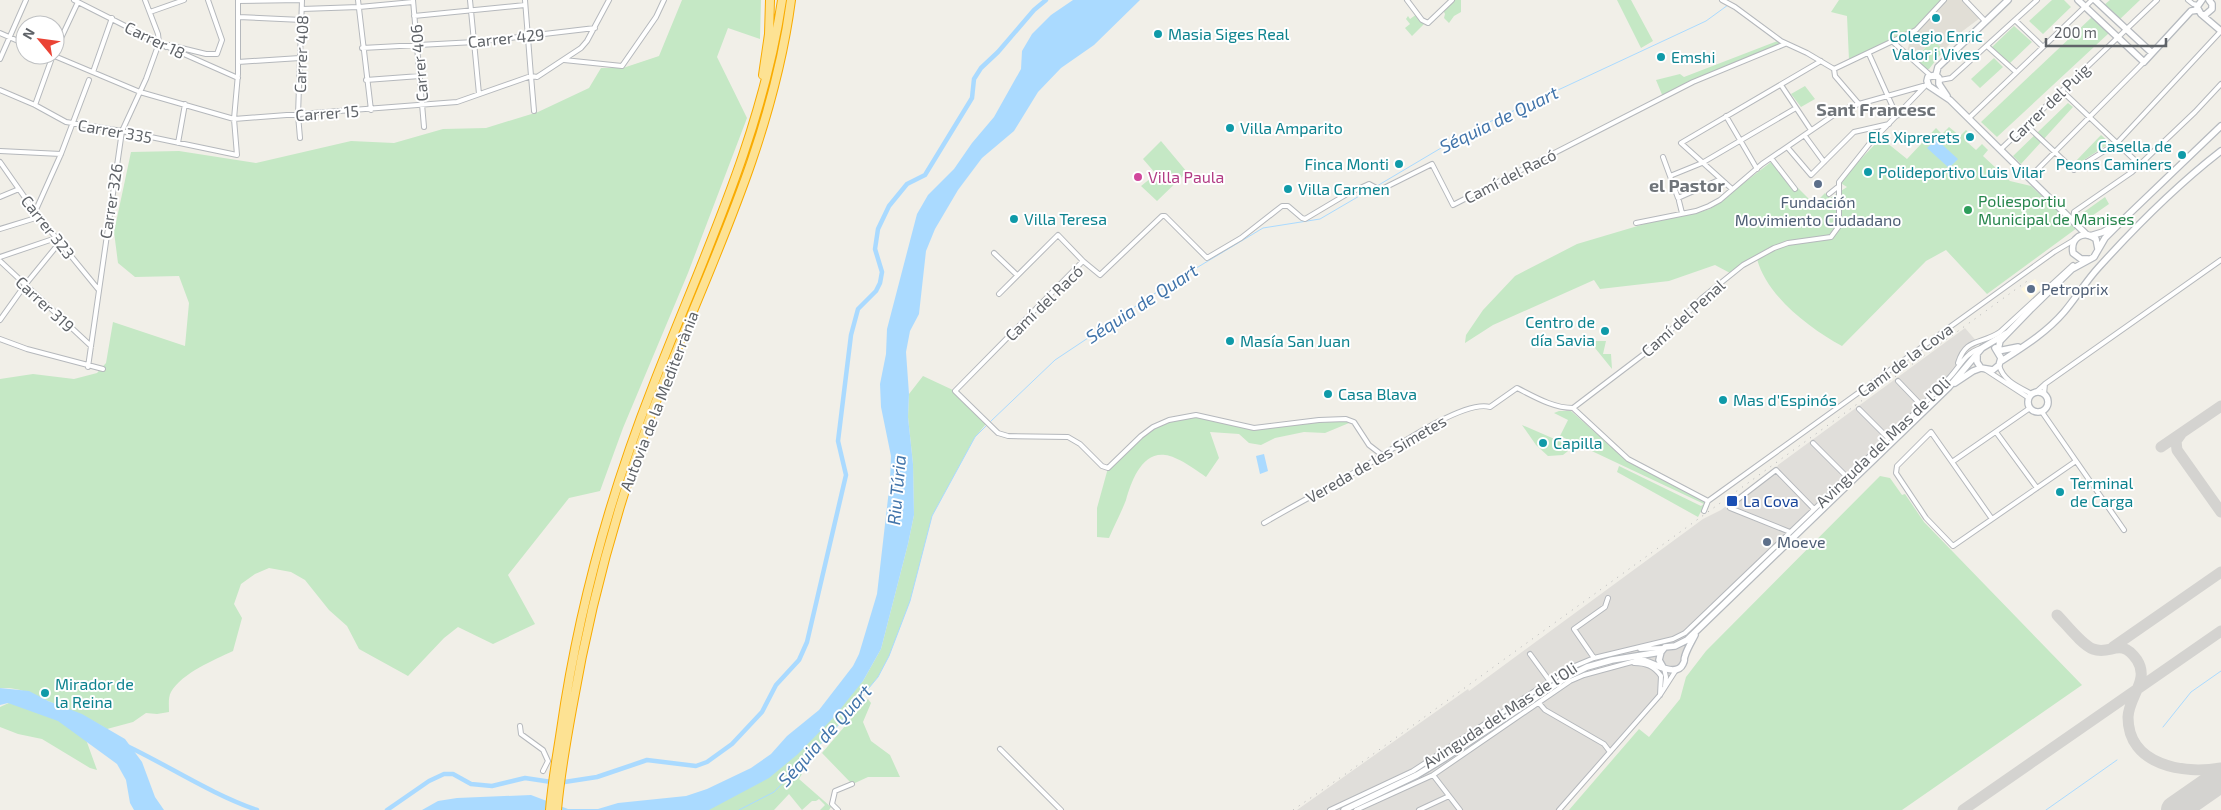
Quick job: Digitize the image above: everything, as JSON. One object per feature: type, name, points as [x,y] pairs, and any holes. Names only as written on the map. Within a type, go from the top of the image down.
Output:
[{"type":"highway","points":[[752,130],[751,124],[762,79],[769,34],[770,0]]},
{"type":"highway","name":"Autovia de la Mediterrània","points":[[557,810],[562,745],[579,622],[612,499],[653,385],[727,204],[767,80],[782,0]]},
{"type":"highway","name":"Autovia de la Mediterrània","points":[[550,810],[588,625],[621,501],[662,388],[751,168],[777,82],[787,33],[791,0]]},
{"type":"highway","points":[[787,33],[792,24],[796,0]]},
{"type":"main road","points":[[1938,84],[1926,85],[1927,79],[1985,20],[2008,0]]},
{"type":"main road","points":[[2078,0],[2144,62],[2191,10],[2200,5]]},
{"type":"main road","points":[[2094,0],[2152,53]]},
{"type":"main road","points":[[2209,0],[2212,4],[2212,9],[2209,13]]},
{"type":"main road","points":[[2200,5],[2209,13],[2214,25]]},
{"type":"main road","points":[[2200,5],[2214,25],[2221,31]]},
{"type":"main road","points":[[1933,75],[1950,100],[2089,235],[2096,239],[2098,248]]},
{"type":"main road","points":[[2000,363],[1998,350],[2000,341],[2007,333],[2073,267],[2096,254],[2098,248],[2126,216],[2221,125]]},
{"type":"main road","points":[[1949,387],[1972,371],[1993,370],[2063,314],[2097,269],[2140,223],[2182,183],[2221,150]]},
{"type":"main road","points":[[2077,238],[2103,232],[2126,216]]},
{"type":"main road","points":[[2073,267],[2080,226]]},
{"type":"main road","points":[[2074,253],[2081,259],[2088,259]]},
{"type":"main road","points":[[1344,810],[1403,782],[1438,762],[1566,677],[1587,667],[1676,646],[1687,640],[1949,387],[1982,348],[2007,333]]},
{"type":"main road","points":[[1988,346],[1998,350],[2012,350],[2029,343]]},
{"type":"main road","points":[[1977,354],[1977,362],[1984,370]]},
{"type":"main road","points":[[2044,394],[2048,404],[2042,412],[2036,412],[2030,408],[2032,395],[2044,394]]},
{"type":"main road","points":[[1632,657],[1646,660],[1663,668],[1676,670],[1682,665],[1684,657],[1700,629]]},
{"type":"main road","points":[[1676,646],[1681,650],[1684,657]]},
{"type":"main road","points":[[1663,649],[1659,660],[1663,668]]},
{"type":"street","points":[[0,59],[11,38],[26,0]]},
{"type":"street","points":[[65,27],[76,1],[85,0]]},
{"type":"street","points":[[145,0],[158,34],[158,43]]},
{"type":"street","points":[[150,12],[184,0]]},
{"type":"street","points":[[166,47],[169,45],[216,54],[222,40],[208,0]]},
{"type":"street","points":[[234,119],[238,78],[238,1],[302,0]]},
{"type":"street","name":"Carrer 408","points":[[300,138],[298,114],[302,0]]},
{"type":"street","points":[[358,0],[362,48],[371,110]]},
{"type":"street","points":[[470,0],[479,94]]},
{"type":"street","name":"Carrer 15","points":[[65,60],[140,92],[234,119],[457,102],[531,76],[537,77],[581,48],[595,28],[609,0]]},
{"type":"street","points":[[562,60],[622,66],[656,17],[664,0]]},
{"type":"street","points":[[1407,0],[1422,20],[1428,23],[1452,0]]},
{"type":"street","points":[[1722,0],[1735,7],[1786,44],[1822,61],[1834,70],[1835,76],[1858,104]]},
{"type":"street","points":[[1834,70],[1916,30],[1944,0]]},
{"type":"street","points":[[1965,0],[1985,20]]},
{"type":"street","points":[[1938,84],[1951,78],[2037,0]]},
{"type":"street","points":[[1969,118],[2094,0]]},
{"type":"street","name":"Carrer del Puig","points":[[2001,149],[2157,0]]},
{"type":"street","points":[[2188,0],[2193,4],[2200,5]]},
{"type":"street","name":"Carrer 18","points":[[76,1],[166,47],[238,78]]},
{"type":"street","points":[[302,9],[359,7],[413,1]]},
{"type":"street","name":"Carrer 406","points":[[413,1],[424,127]]},
{"type":"street","points":[[414,16],[472,11],[525,3],[534,111]]},
{"type":"street","points":[[238,16],[302,20]]},
{"type":"street","points":[[93,72],[112,18]]},
{"type":"street","points":[[2015,20],[2044,47]]},
{"type":"street","name":"Carrer 429","points":[[362,48],[475,42],[595,28]]},
{"type":"street","points":[[2026,125],[2074,170],[2117,143],[2221,31]]},
{"type":"street","points":[[0,33],[15,40]]},
{"type":"street","points":[[1893,42],[1933,75]]},
{"type":"street","name":"Carrer 326","points":[[88,366],[122,131],[140,92],[158,43]]},
{"type":"street","name":"Camí del Racó","points":[[1382,455],[1369,444],[1354,422],[1336,418],[1254,428],[1209,417],[1182,417],[1169,420],[1147,432],[1108,468],[1102,466],[1080,444],[1068,437],[1008,436],[992,430],[955,392],[1083,261],[1100,274],[1162,216],[1165,216],[1207,258],[1241,238],[1282,206],[1288,206],[1305,219],[1347,194],[1369,184],[1380,190],[1432,164],[1453,205],[1693,82],[1786,44]]},
{"type":"street","points":[[1987,46],[2016,72]]},
{"type":"street","points":[[1869,54],[1895,112],[1899,115]]},
{"type":"street","points":[[238,62],[300,58]]},
{"type":"street","points":[[1732,189],[1681,143],[1822,61]]},
{"type":"street","points":[[2030,177],[2144,62]]},
{"type":"street","points":[[35,105],[49,65]]},
{"type":"street","points":[[366,80],[420,76]]},
{"type":"street","points":[[35,212],[61,154],[89,80]]},
{"type":"street","points":[[2073,219],[2074,212],[2140,165],[2221,84]]},
{"type":"street","points":[[1781,85],[1811,130]]},
{"type":"street","points":[[1636,223],[1709,206],[1720,200],[1771,158],[1841,110],[1926,85]]},
{"type":"street","points":[[1829,194],[1839,184],[1870,143],[1926,85]]},
{"type":"street","name":"Carrer 335","points":[[0,90],[72,124],[122,131],[237,154],[234,119]]},
{"type":"street","points":[[2062,91],[2140,165]]},
{"type":"street","points":[[178,143],[185,104]]},
{"type":"street","points":[[1670,176],[1702,163],[1796,108]]},
{"type":"street","points":[[1726,116],[1757,169]]},
{"type":"street","points":[[1788,148],[1811,176],[1854,132],[1890,124]]},
{"type":"street","points":[[1805,136],[1824,162]]},
{"type":"street","points":[[0,151],[61,154]]},
{"type":"street","points":[[1663,157],[1679,199],[1682,213]]},
{"type":"street","points":[[1771,158],[1795,189]]},
{"type":"street","name":"Carrer 323","points":[[0,162],[35,212],[98,289]]},
{"type":"street","points":[[1679,199],[1721,179]]},
{"type":"street","name":"Camí del Penal","points":[[1573,408],[1644,354],[1664,337],[1702,298],[1744,265],[1774,248],[1788,243],[1831,237],[1839,226],[1839,184]]},
{"type":"street","points":[[0,197],[19,189]]},
{"type":"street","points":[[0,229],[39,216]]},
{"type":"street","points":[[999,294],[1058,235],[1083,261]]},
{"type":"street","points":[[0,257],[56,238]]},
{"type":"street","name":"Camí de la Cova","points":[[1708,501],[2077,238]]},
{"type":"street","points":[[0,320],[25,285],[60,242]]},
{"type":"street","points":[[2062,248],[2074,253]]},
{"type":"street","points":[[994,253],[1017,275]]},
{"type":"street","points":[[2032,395],[2221,260]]},
{"type":"street","name":"Carrer 319","points":[[0,261],[91,346]]},
{"type":"street","name":"Avinguda del Mas de l'Oli","points":[[1957,368],[1965,348],[1974,342],[1993,337],[2000,332],[2073,267]]},
{"type":"street","points":[[0,339],[27,349],[103,369]]},
{"type":"street","name":"Avinguda del Mas de l'Oli","points":[[1330,810],[1413,771],[1570,668],[1594,658],[1679,636],[1684,633],[1704,616],[1922,406],[1957,368],[1965,356],[1972,351],[1982,348]]},
{"type":"street","points":[[2000,363],[2002,375],[2032,395]]},
{"type":"street","points":[[1984,370],[2032,395]]},
{"type":"street","points":[[1898,381],[1922,406]]},
{"type":"street","points":[[2044,394],[2045,384]]},
{"type":"street","name":"Vereda de les Simetes","points":[[1264,523],[1432,425],[1472,408],[1485,405],[1490,407],[1517,388],[1556,406],[1573,408]]},
{"type":"street","points":[[1573,408],[1628,459],[1708,501],[1704,511]]},
{"type":"street","points":[[1952,462],[2030,408]]},
{"type":"street","points":[[1859,409],[1888,438]]},
{"type":"street","points":[[2042,412],[2124,530]]},
{"type":"street","points":[[1992,519],[1931,432],[1897,466],[1896,470],[1926,518],[1953,546],[2076,461]]},
{"type":"street","points":[[1996,432],[2037,488]]},
{"type":"street","points":[[1813,442],[1848,478]]},
{"type":"street","points":[[1790,532],[1730,508],[1737,500],[1776,470],[1814,509]]},
{"type":"street","points":[[1594,658],[1574,629],[1605,607],[1608,598]]},
{"type":"street","points":[[1687,640],[1704,616]]},
{"type":"street","points":[[1635,648],[1663,649]]},
{"type":"street","points":[[1530,654],[1549,680]]},
{"type":"street","name":"Avinguda del Mas de l'Oli","points":[[1357,810],[1433,775],[1570,681],[1584,674],[1632,661],[1646,660]]},
{"type":"street","points":[[1624,664],[1647,664],[1656,670],[1661,676],[1660,695]]},
{"type":"street","points":[[1663,668],[1666,678],[1664,689]]},
{"type":"street","points":[[1559,810],[1660,695],[1676,670]]},
{"type":"street","points":[[1539,704],[1545,710],[1604,744],[1610,752]]},
{"type":"street","points":[[520,726],[521,734],[543,750],[548,761],[543,771]]},
{"type":"street","points":[[1000,749],[1061,810]]},
{"type":"street","points":[[1433,775],[1460,810]]},
{"type":"street","points":[[838,810],[832,804],[835,791],[852,784]]},
{"type":"street","points":[[1419,810],[1449,796]]},
{"type":"shaded area","points":[[1947,0],[1962,0],[1980,18],[1960,33],[1944,50],[1933,40],[1914,58],[1907,52],[1911,37]]},
{"type":"shaded area","name":"Petroprix","points":[[2035,279],[2041,288],[2030,299],[2021,289]]},
{"type":"shaded area","points":[[1965,328],[1978,343],[1949,380],[1798,523],[1697,627],[1666,691],[1563,810],[1297,810],[1468,689],[1469,691],[1703,519],[1721,510],[1778,465]]},
{"type":"green space","points":[[682,0],[761,0],[760,39],[728,28],[717,57],[747,118],[688,273],[623,428],[600,491],[569,498],[508,575],[535,624],[493,644],[458,627],[444,638],[408,676],[359,649],[347,626],[329,610],[305,580],[291,572],[269,568],[255,574],[241,584],[234,604],[242,618],[233,651],[190,673],[176,685],[170,694],[169,712],[146,713],[133,722],[107,729],[92,720],[25,692],[0,688],[0,379],[33,374],[74,379],[97,373],[106,363],[113,322],[185,346],[189,303],[179,276],[135,277],[118,263],[114,232],[131,152],[179,151],[256,163],[351,141],[394,143],[443,129],[486,128],[538,112],[589,88],[601,68],[623,68],[659,56]]},
{"type":"green space","points":[[1455,0],[1461,0],[1461,12],[1454,16],[1449,23],[1444,18],[1443,10]]},
{"type":"green space","points":[[1617,0],[1631,0],[1653,41],[1641,48]]},
{"type":"green space","points":[[1839,0],[1941,0],[1914,29],[1849,60],[1847,16],[1831,12]]},
{"type":"green space","points":[[2052,0],[2064,0],[2071,7],[2043,34],[2029,21]]},
{"type":"green space","points":[[2110,0],[2140,0],[2119,20],[2104,5]]},
{"type":"green space","points":[[1417,14],[1424,24],[1412,36],[1405,28],[1410,24],[1406,19],[1408,16],[1410,19]]},
{"type":"green space","points":[[2092,17],[2109,33],[1997,137],[1981,122]]},
{"type":"green space","points":[[2014,26],[2032,42],[2009,64],[1992,47]]},
{"type":"green space","points":[[1780,40],[1785,44],[1663,97],[1656,80],[1680,74],[1684,77]]},
{"type":"green space","points":[[1933,40],[1944,50],[1929,69],[1925,69],[1914,59]]},
{"type":"green space","points":[[1994,58],[2003,67],[1980,88],[1971,79]]},
{"type":"green space","points":[[1805,86],[1815,99],[1801,107],[1791,94]]},
{"type":"green space","points":[[2068,103],[2073,107],[2021,164],[2013,156]]},
{"type":"green space","points":[[1949,127],[1960,136],[1966,130],[1972,136],[1967,142],[1976,150],[1982,144],[1988,150],[1983,156],[2010,181],[2031,186],[2077,228],[1987,294],[1946,250],[1926,261],[1842,346],[1816,330],[1791,310],[1770,286],[1762,273],[1757,259],[1730,273],[1715,265],[1669,281],[1600,289],[1594,280],[1493,325],[1465,343],[1466,335],[1483,310],[1515,276],[1577,244],[1678,214],[1696,213],[1710,209],[1771,162],[1794,191],[1798,188],[1814,204],[1825,193],[1830,198],[1847,187],[1839,182],[1881,138],[1907,159],[1936,128],[1942,134]]},
{"type":"green space","points":[[2101,135],[2110,143],[2076,165],[2074,163]]},
{"type":"green space","points":[[1161,141],[1187,172],[1157,201],[1141,186],[1156,174],[1143,159]]},
{"type":"green space","points":[[2105,197],[2109,204],[2089,218],[2084,212]]},
{"type":"green space","points":[[1593,341],[1606,341],[1603,354],[1611,354],[1612,369],[1591,343]]},
{"type":"green space","points":[[923,376],[955,391],[986,424],[975,437],[932,516],[910,601],[889,656],[878,677],[835,729],[800,765],[807,765],[799,779],[831,807],[829,810],[820,810],[825,805],[819,799],[812,801],[802,810],[789,794],[774,810],[707,810],[863,681],[881,649],[914,515],[913,464],[908,417],[909,394]]},
{"type":"green space","points":[[1571,411],[1625,459],[1706,502],[1698,517],[1617,472],[1619,466],[1701,506],[1704,504],[1560,436],[1568,420],[1554,413]]},
{"type":"green space","points":[[1196,415],[1246,428],[1346,419],[1349,423],[1325,433],[1304,432],[1275,438],[1261,445],[1249,443],[1239,434],[1210,432],[1219,458],[1206,477],[1170,456],[1157,455],[1149,458],[1143,463],[1134,478],[1109,538],[1097,537],[1097,508],[1108,468],[1153,427],[1182,417]]},
{"type":"green space","points":[[1522,425],[1573,447],[1563,455],[1548,456],[1536,445]]},
{"type":"green space","points":[[1880,476],[1890,478],[1902,495],[1905,494],[1924,522],[2082,685],[1902,810],[1569,810],[1639,729],[1649,737],[1680,699],[1686,677],[1706,651]]},
{"type":"green space","points":[[868,699],[871,703],[863,722],[871,741],[890,755],[900,777],[868,777],[851,783],[822,753]]},
{"type":"green space","points":[[11,702],[43,711],[84,734],[97,770],[90,768],[42,739],[18,734],[0,727],[0,707]]},
{"type":"water","name":"Riu Túria","points":[[1073,0],[1140,0],[1094,45],[1061,68],[1038,92],[1014,131],[982,158],[958,190],[935,229],[926,251],[919,314],[910,331],[906,352],[909,394],[908,417],[913,464],[914,515],[881,649],[863,681],[834,717],[798,754],[769,778],[709,810],[422,810],[438,801],[457,798],[531,795],[568,809],[598,809],[618,803],[686,796],[707,789],[751,768],[771,754],[787,736],[819,710],[853,666],[859,654],[877,594],[890,481],[891,456],[881,407],[880,384],[886,354],[887,329],[917,214],[928,195],[954,169],[972,143],[994,117],[1021,69],[1022,51],[1032,34],[1051,15]]},
{"type":"water","points":[[1936,139],[1958,159],[1949,168],[1927,148]]},
{"type":"water","points":[[1264,454],[1268,471],[1260,474],[1256,456]]},
{"type":"water","points":[[0,688],[29,691],[48,701],[82,714],[125,739],[142,762],[155,797],[164,810],[134,810],[130,803],[126,780],[117,764],[58,721],[8,703],[0,705]]},
{"type":"waterway","points":[[387,810],[429,781],[444,774],[453,774],[471,784],[492,786],[525,778],[558,783],[597,777],[647,760],[696,766],[707,762],[732,744],[762,712],[776,685],[799,660],[807,642],[846,475],[838,441],[851,335],[858,309],[876,291],[882,272],[875,249],[878,229],[889,206],[907,184],[925,175],[972,98],[974,79],[981,68],[998,52],[1034,10],[1046,0]]},
{"type":"waterway","name":"Séquia de Quart","points":[[1377,186],[1468,132],[1706,21],[1728,5]]},
{"type":"waterway","name":"Séquia de Quart","points":[[990,422],[1055,360],[1163,288],[1263,228],[1320,219],[1373,188]]},
{"type":"waterway","name":"Séquia de Quart","points":[[739,810],[774,792],[835,729],[878,677],[889,656],[910,601],[932,516],[975,437],[987,425]]},
{"type":"waterway","points":[[2163,727],[2191,692],[2221,671]]},
{"type":"waterway","points":[[127,746],[207,788],[257,810]]},
{"type":"waterway","points":[[2046,810],[2117,760]]},
{"type":"taxiway","points":[[2161,447],[2221,406]]},
{"type":"taxiway","points":[[2181,434],[2176,441],[2177,450],[2221,512]]},
{"type":"taxiway","points":[[2113,647],[2221,572]]},
{"type":"taxiway","points":[[2057,615],[2089,647],[2099,650],[2125,649],[2137,660],[2140,667],[2140,681],[2129,709],[2128,717],[2130,734],[2137,746],[2148,756],[2161,763],[2175,767],[2206,770],[2221,768]]},
{"type":"taxiway","points":[[1963,810],[2221,631]]},
{"type":"runway","points":[[2175,810],[2221,778]]},
{"type":"railway","points":[[1293,810],[1347,773],[2030,279]]},
{"type":"place","name":"Colegio Enric Valor i Vives","points":[[1936,18]]},
{"type":"place","name":"Masia Siges Real","points":[[1158,34]]},
{"type":"place","name":"Emshi","points":[[1661,57]]},
{"type":"place","name":"Villa Amparito","points":[[1230,128]]},
{"type":"place","name":"Els Xiprerets","points":[[1970,137]]},
{"type":"place","name":"Casella de Peons Caminers","points":[[2182,155]]},
{"type":"place","name":"Finca Monti","points":[[1399,164]]},
{"type":"place","name":"Polideportivo Luis Vilar","points":[[1868,172]]},
{"type":"place","name":"Villa Paula","points":[[1138,177]]},
{"type":"place","name":"Fundación Movimiento Ciudadano","points":[[1818,184]]},
{"type":"place","name":"Villa Carmen","points":[[1288,189]]},
{"type":"place","name":"Poliesportiu Municipal de Manises","points":[[1968,210]]},
{"type":"place","name":"Villa Teresa","points":[[1014,219]]},
{"type":"place","name":"Petroprix","points":[[2031,289]]},
{"type":"place","name":"Centro de día Savia","points":[[1605,331]]},
{"type":"place","name":"Masía San Juan","points":[[1230,341]]},
{"type":"place","name":"Casa Blava","points":[[1328,394]]},
{"type":"place","name":"Mas d'Espinós","points":[[1723,400]]},
{"type":"place","name":"Capilla","points":[[1543,443]]},
{"type":"place","name":"Terminal de Carga","points":[[2060,492]]},
{"type":"place","name":"La Cova","points":[[1732,501]]},
{"type":"place","name":"Moeve","points":[[1767,542]]},
{"type":"place","name":"Mirador de la Reina","points":[[45,693]]},
{"type":"district","name":"Sant Francesc","points":[[1876,110]]},
{"type":"district","name":"el Pastor","points":[[1687,186]]}]
